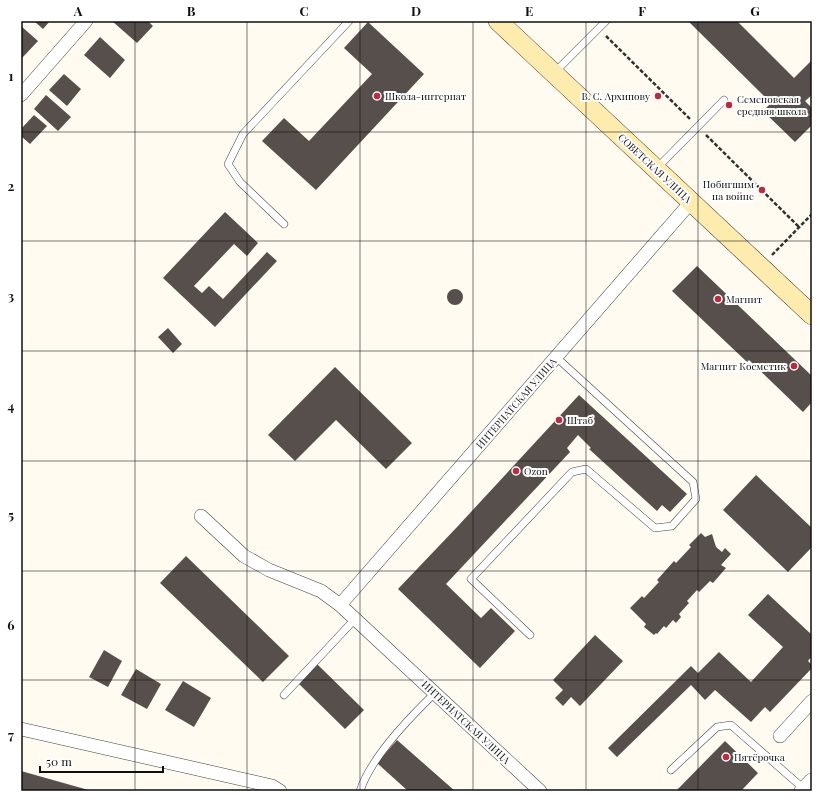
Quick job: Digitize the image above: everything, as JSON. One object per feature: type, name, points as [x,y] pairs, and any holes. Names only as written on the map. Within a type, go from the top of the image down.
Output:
[{"type":"main road","name":"СОВЕТСКАЯ УЛИЦА","points":[[498,21],[812,315]]},
{"type":"street","points":[[21,95],[86,21]]},
{"type":"street","name":"ИНТЕРНАТСКАЯ УЛИЦА","points":[[340,605],[691,202]]},
{"type":"street","name":"ИНТЕРНАТСКАЯ УЛИЦА","points":[[201,516],[244,556],[269,570],[321,591],[340,605],[540,791]]},
{"type":"street","points":[[780,736],[809,709]]},
{"type":"street","points":[[21,729],[272,786],[280,791]]},
{"type":"lane","points":[[284,224],[240,182],[228,164],[243,134],[350,21]]},
{"type":"lane","points":[[554,73],[606,21]]},
{"type":"lane","points":[[656,169],[724,100]]},
{"type":"lane","points":[[530,635],[471,579],[572,472],[586,469],[655,528],[672,526],[696,499],[693,482],[556,357]]},
{"type":"lane","points":[[284,695],[356,619]]},
{"type":"lane","points":[[360,791],[364,779],[375,760],[416,712],[435,693]]},
{"type":"lane","points":[[671,770],[717,727],[731,725],[807,788]]},
{"type":"path","points":[[760,267],[812,214]]},
{"type":"building","points":[[34,21],[50,21],[43,29]]},
{"type":"building","points":[[112,21],[148,21],[153,26],[137,43]]},
{"type":"building","points":[[688,21],[737,21],[794,78],[812,60],[812,95],[805,101],[812,108],[812,125],[795,142],[763,111],[771,103]]},
{"type":"building","name":"Школа-интернат","points":[[368,22],[424,74],[316,190],[262,141],[284,118],[309,141],[372,74],[344,48]]},
{"type":"building","points":[[21,26],[38,41],[22,58],[21,57]]},
{"type":"building","points":[[100,37],[125,60],[110,78],[84,55]]},
{"type":"building","points":[[64,74],[81,89],[67,106],[49,90]]},
{"type":"building","points":[[46,95],[71,117],[58,131],[34,109]]},
{"type":"building","points":[[34,115],[47,126],[30,144],[21,136],[21,129]]},
{"type":"building","points":[[225,212],[258,243],[247,256],[234,244],[194,286],[202,293],[209,286],[223,299],[267,252],[277,261],[215,327],[163,278]]},
{"type":"building","points":[[697,266],[812,376],[812,402],[803,412],[749,360],[747,362],[672,291]]},
{"type":"building","points":[[455,289],[461,291],[463,297],[461,303],[455,305],[449,303],[447,297],[449,291]]},
{"type":"building","points":[[168,328],[182,344],[173,353],[158,337]]},
{"type":"building","points":[[335,367],[412,443],[386,469],[336,420],[295,461],[268,435]]},
{"type":"building","points":[[579,395],[687,494],[670,512],[662,505],[657,511],[589,449],[591,448],[578,435],[567,448],[570,452],[446,584],[481,618],[491,608],[515,631],[480,668],[398,589]]},
{"type":"building","points":[[756,475],[812,528],[812,547],[788,572],[723,510]]},
{"type":"building","points":[[701,533],[705,537],[712,534],[716,547],[722,552],[725,548],[731,554],[721,565],[726,568],[713,583],[710,581],[699,592],[697,590],[687,601],[689,603],[679,614],[681,617],[676,623],[673,620],[666,628],[664,626],[657,634],[656,633],[654,635],[644,627],[646,624],[630,608],[642,596],[644,598],[659,582],[657,580],[674,561],[676,563],[691,547],[689,545]]},
{"type":"building","points":[[186,556],[289,656],[263,682],[160,583]]},
{"type":"building","points":[[768,594],[812,635],[812,656],[808,661],[812,665],[812,668],[770,712],[765,707],[751,722],[715,690],[705,700],[691,685],[617,757],[608,748],[691,666],[698,673],[719,652],[751,682],[783,647],[748,615]]},
{"type":"building","points":[[595,635],[623,661],[580,706],[571,697],[563,706],[555,698],[563,690],[553,680]]},
{"type":"building","points":[[104,650],[122,661],[108,687],[89,677]]},
{"type":"building","points":[[317,664],[364,710],[345,729],[298,683]]},
{"type":"building","points":[[136,669],[161,684],[147,709],[121,695]]},
{"type":"building","points":[[183,681],[211,698],[194,727],[165,710]]},
{"type":"building","points":[[397,740],[455,791],[408,791],[377,763]]},
{"type":"building","name":"Пятёрочка","points":[[725,741],[758,773],[741,791],[676,791]]},
{"type":"building","points":[[21,771],[92,791],[21,791]]},
{"type":"place","name":"Школа-интернат","points":[[377,96]]},
{"type":"place","name":"В. С. Архипову","points":[[658,96]]},
{"type":"place","name":"Семеновская средняя школа","points":[[729,105]]},
{"type":"place","name":"Побигшим на войне","points":[[762,190]]},
{"type":"place","name":"Магнит","points":[[718,299]]},
{"type":"place","name":"Магнит Косметик","points":[[794,366]]},
{"type":"place","name":"Штаб","points":[[559,420]]},
{"type":"place","name":"Ozon","points":[[516,471]]},
{"type":"place","name":"Пятёрочка","points":[[726,757]]}]
